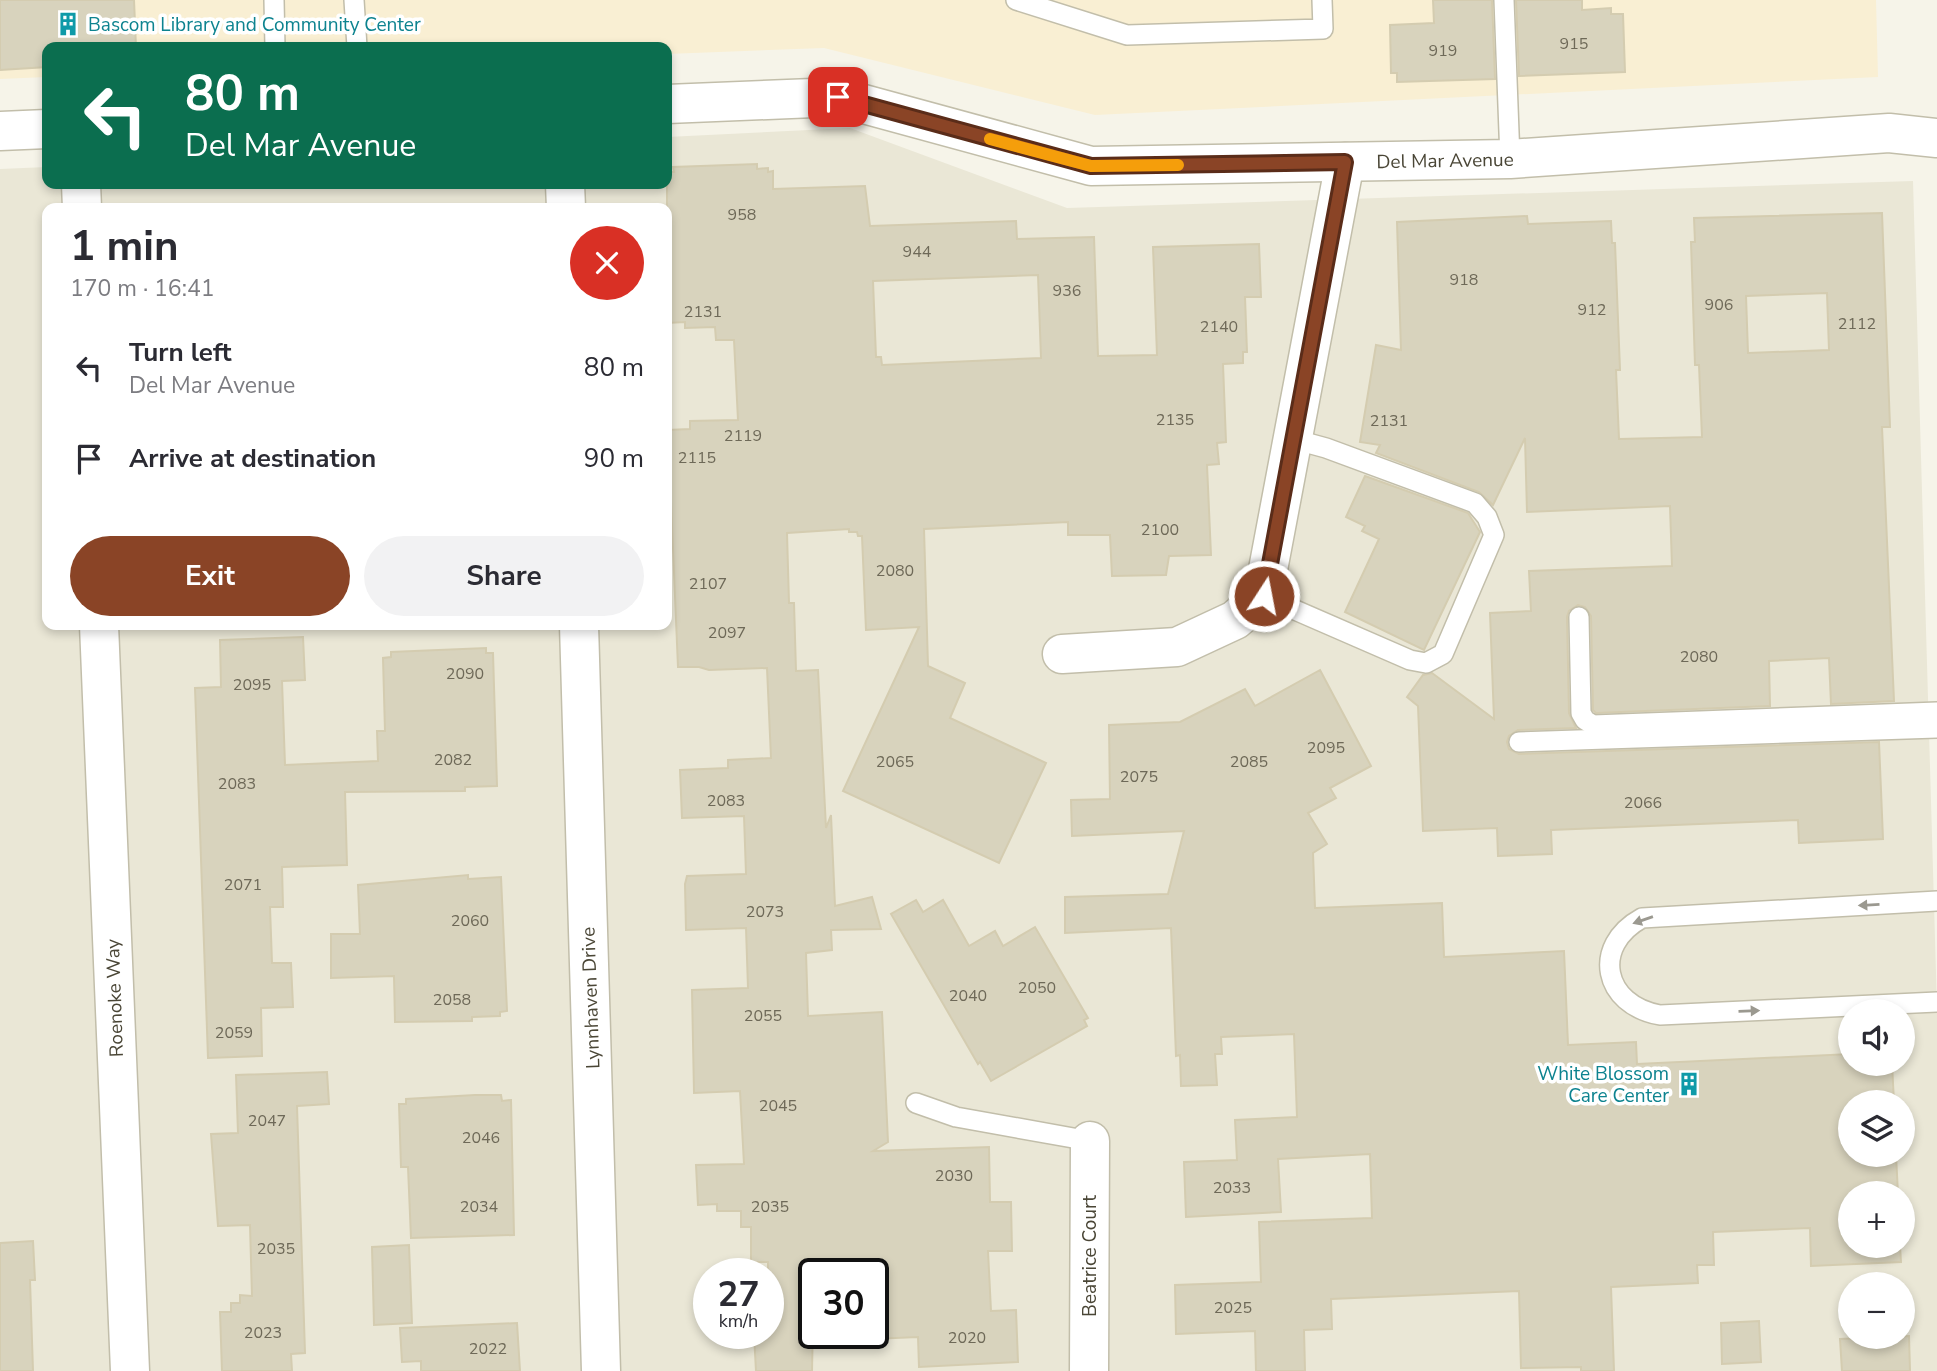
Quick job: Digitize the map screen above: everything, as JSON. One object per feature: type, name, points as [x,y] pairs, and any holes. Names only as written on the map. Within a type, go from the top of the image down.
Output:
[{"type":"street","name":"Del Mar Avenue","points":[[672,104],[838,97],[1091,166],[1510,159],[1889,133],[1937,138]]},
{"type":"street","points":[[0,131],[42,129]]},
{"type":"street","points":[[1062,654],[1177,647],[1236,620],[1264,596],[1345,162]]},
{"type":"street","name":"Roenoke Way","points":[[99,630],[130,1371]]},
{"type":"street","name":"Lynnhaven Drive","points":[[579,630],[601,1371]]},
{"type":"street","name":"Beatrice Court","points":[[1089,1371],[1090,1141]]},
{"type":"lane","points":[[274,0],[275,42]]},
{"type":"lane","points":[[354,0],[357,42]]},
{"type":"lane","points":[[1016,0],[1127,35],[1323,29],[1322,0]]},
{"type":"lane","points":[[1504,0],[1510,159]]},
{"type":"lane","points":[[1264,596],[1410,660],[1426,663],[1443,654],[1494,535],[1487,517],[1475,503],[1326,448],[1293,439]]},
{"type":"lane","points":[[1579,617],[1581,713],[1585,720],[1594,725],[1937,712]]},
{"type":"lane","points":[[1519,741],[1937,728]]},
{"type":"lane","points":[[1937,901],[1642,918],[1618,937],[1611,951],[1609,966],[1612,982],[1631,1006],[1660,1015],[1937,1002]]},
{"type":"lane","points":[[916,1103],[956,1117],[1090,1141]]},
{"type":"shaded area","points":[[0,0],[1876,0],[1878,77],[1095,115],[824,48],[672,54],[672,42],[42,42],[42,77],[0,79]]},
{"type":"shaded area","points":[[850,128],[1067,208],[1913,181],[1937,1008],[1937,1371],[0,1371],[0,169],[42,167],[42,189],[672,189],[672,137]]},
{"type":"building","name":"Bascom Library and Community Center","points":[[0,0],[134,0],[136,42],[42,42],[42,67],[0,70]]},
{"type":"building","points":[[1433,0],[1492,0],[1495,79],[1397,82],[1397,73],[1391,73],[1390,25],[1434,23]]},
{"type":"building","points":[[1516,0],[1582,0],[1582,10],[1611,8],[1611,14],[1623,14],[1625,72],[1519,76]]},
{"type":"building","points":[[757,164],[757,169],[768,168],[768,172],[773,171],[773,189],[865,186],[870,226],[1016,221],[1017,239],[1094,237],[1098,356],[1157,355],[1153,247],[1259,244],[1261,297],[1245,297],[1247,352],[1243,352],[1243,363],[1223,364],[1226,442],[1217,443],[1219,464],[1207,465],[1211,555],[1169,556],[1166,575],[1112,576],[1110,535],[1068,535],[1068,522],[924,529],[928,666],[965,683],[950,718],[1046,763],[999,863],[843,791],[919,627],[866,630],[862,536],[858,536],[857,532],[849,532],[849,529],[787,533],[789,603],[794,603],[796,671],[818,670],[826,828],[831,815],[835,906],[872,897],[881,929],[831,930],[832,950],[806,953],[808,1016],[882,1012],[888,1142],[873,1151],[989,1147],[990,1202],[1011,1202],[1012,1251],[988,1251],[991,1311],[1016,1310],[1018,1362],[919,1367],[918,1337],[889,1338],[889,1258],[798,1258],[798,1349],[812,1349],[812,1371],[756,1371],[755,1349],[784,1349],[784,1258],[751,1258],[751,1227],[741,1227],[741,1211],[717,1211],[717,1204],[698,1205],[696,1165],[744,1164],[740,1091],[694,1093],[692,990],[748,988],[746,928],[686,930],[685,884],[687,876],[746,874],[744,816],[682,818],[680,770],[728,768],[728,760],[771,758],[767,668],[709,670],[678,667],[672,525],[672,430],[690,429],[690,421],[738,420],[734,340],[716,340],[715,327],[685,328],[685,322],[672,323],[672,203],[667,203],[667,189],[672,189],[673,167]],"holes":[[[1038,275],[1041,358],[882,365],[881,357],[876,357],[873,281]]]},
{"type":"building","points":[[1882,213],[1890,427],[1882,427],[1894,701],[1831,704],[1829,658],[1769,661],[1770,706],[1596,713],[1593,710],[1591,616],[1585,607],[1578,605],[1569,611],[1567,617],[1569,713],[1576,728],[1518,730],[1509,736],[1509,749],[1519,754],[1879,742],[1883,839],[1799,843],[1798,820],[1551,830],[1552,854],[1498,856],[1497,828],[1423,831],[1418,706],[1407,697],[1423,675],[1432,673],[1494,719],[1490,613],[1531,611],[1529,571],[1672,566],[1670,506],[1527,512],[1525,438],[1493,505],[1479,492],[1376,453],[1380,445],[1360,442],[1376,345],[1401,350],[1397,222],[1527,216],[1528,224],[1611,221],[1612,243],[1615,243],[1620,370],[1616,370],[1619,439],[1702,437],[1699,365],[1695,365],[1691,242],[1695,242],[1694,218]],"holes":[[[1827,293],[1829,350],[1748,353],[1746,296]]]},
{"type":"building","points":[[1365,476],[1468,513],[1480,532],[1424,650],[1345,612],[1379,539],[1362,531],[1365,526],[1346,517]]},
{"type":"building","points":[[303,637],[305,680],[282,681],[285,765],[378,761],[377,731],[385,731],[383,658],[391,657],[391,652],[486,648],[486,653],[493,653],[497,786],[465,787],[465,791],[345,792],[347,865],[282,867],[283,907],[270,907],[272,963],[291,963],[293,1007],[261,1008],[262,1056],[208,1058],[195,688],[221,687],[220,640]]},
{"type":"building","points":[[1320,670],[1371,766],[1330,788],[1336,798],[1308,813],[1327,844],[1313,853],[1315,908],[1442,903],[1444,957],[1564,951],[1568,1045],[1636,1042],[1637,1064],[1838,1055],[1838,1076],[1893,1076],[1893,1090],[1838,1090],[1838,1167],[1897,1167],[1897,1181],[1838,1181],[1838,1258],[1901,1258],[1901,1262],[1811,1266],[1810,1228],[1713,1232],[1714,1265],[1697,1265],[1698,1283],[1611,1287],[1614,1371],[1581,1371],[1581,1367],[1521,1368],[1519,1291],[1331,1299],[1332,1329],[1304,1330],[1305,1371],[1256,1371],[1255,1331],[1176,1334],[1175,1285],[1261,1282],[1259,1222],[1372,1218],[1370,1154],[1278,1159],[1281,1212],[1186,1217],[1184,1162],[1237,1160],[1235,1120],[1297,1117],[1294,1034],[1221,1037],[1222,1054],[1215,1054],[1217,1085],[1181,1086],[1180,1055],[1176,1056],[1171,928],[1065,933],[1065,897],[1168,894],[1184,831],[1072,836],[1071,800],[1110,799],[1109,725],[1180,722],[1245,689],[1255,706]]},
{"type":"building","points":[[468,875],[468,879],[501,877],[507,1011],[500,1012],[500,1016],[472,1017],[472,1021],[395,1022],[394,976],[331,978],[331,934],[360,934],[358,885]]},
{"type":"building","points":[[916,900],[923,912],[943,900],[969,946],[995,931],[1003,946],[1035,927],[1088,1018],[1084,1020],[1087,1026],[991,1081],[980,1062],[978,1064],[891,914]]},
{"type":"building","points":[[327,1072],[329,1104],[297,1106],[305,1353],[291,1354],[292,1371],[222,1371],[220,1312],[231,1312],[231,1303],[240,1303],[240,1295],[252,1296],[250,1225],[218,1226],[211,1134],[238,1133],[236,1075]]},
{"type":"building","points":[[501,1095],[502,1101],[511,1100],[514,1235],[411,1238],[408,1167],[401,1167],[399,1104],[406,1104],[406,1099]]},
{"type":"building","points":[[33,1241],[35,1280],[30,1280],[33,1371],[0,1371],[0,1243]]},
{"type":"building","points":[[409,1245],[412,1323],[374,1325],[372,1247]]},
{"type":"building","points":[[1759,1321],[1761,1362],[1722,1364],[1721,1323]]},
{"type":"building","points":[[517,1323],[520,1371],[421,1371],[421,1361],[402,1362],[400,1328]]},
{"type":"building","points":[[1841,1349],[1909,1349],[1910,1371],[1842,1371]]},
{"type":"slow traffic","points":[[990,139],[1091,166],[1178,165]]},
{"type":"place","name":"Bascom Library and Community Center","points":[[68,24]]},
{"type":"place","name":"White Blossom Care Center","points":[[1689,1084]]},
{"type":"route","points":[[838,97],[1091,166],[1345,162],[1264,596]]}]
